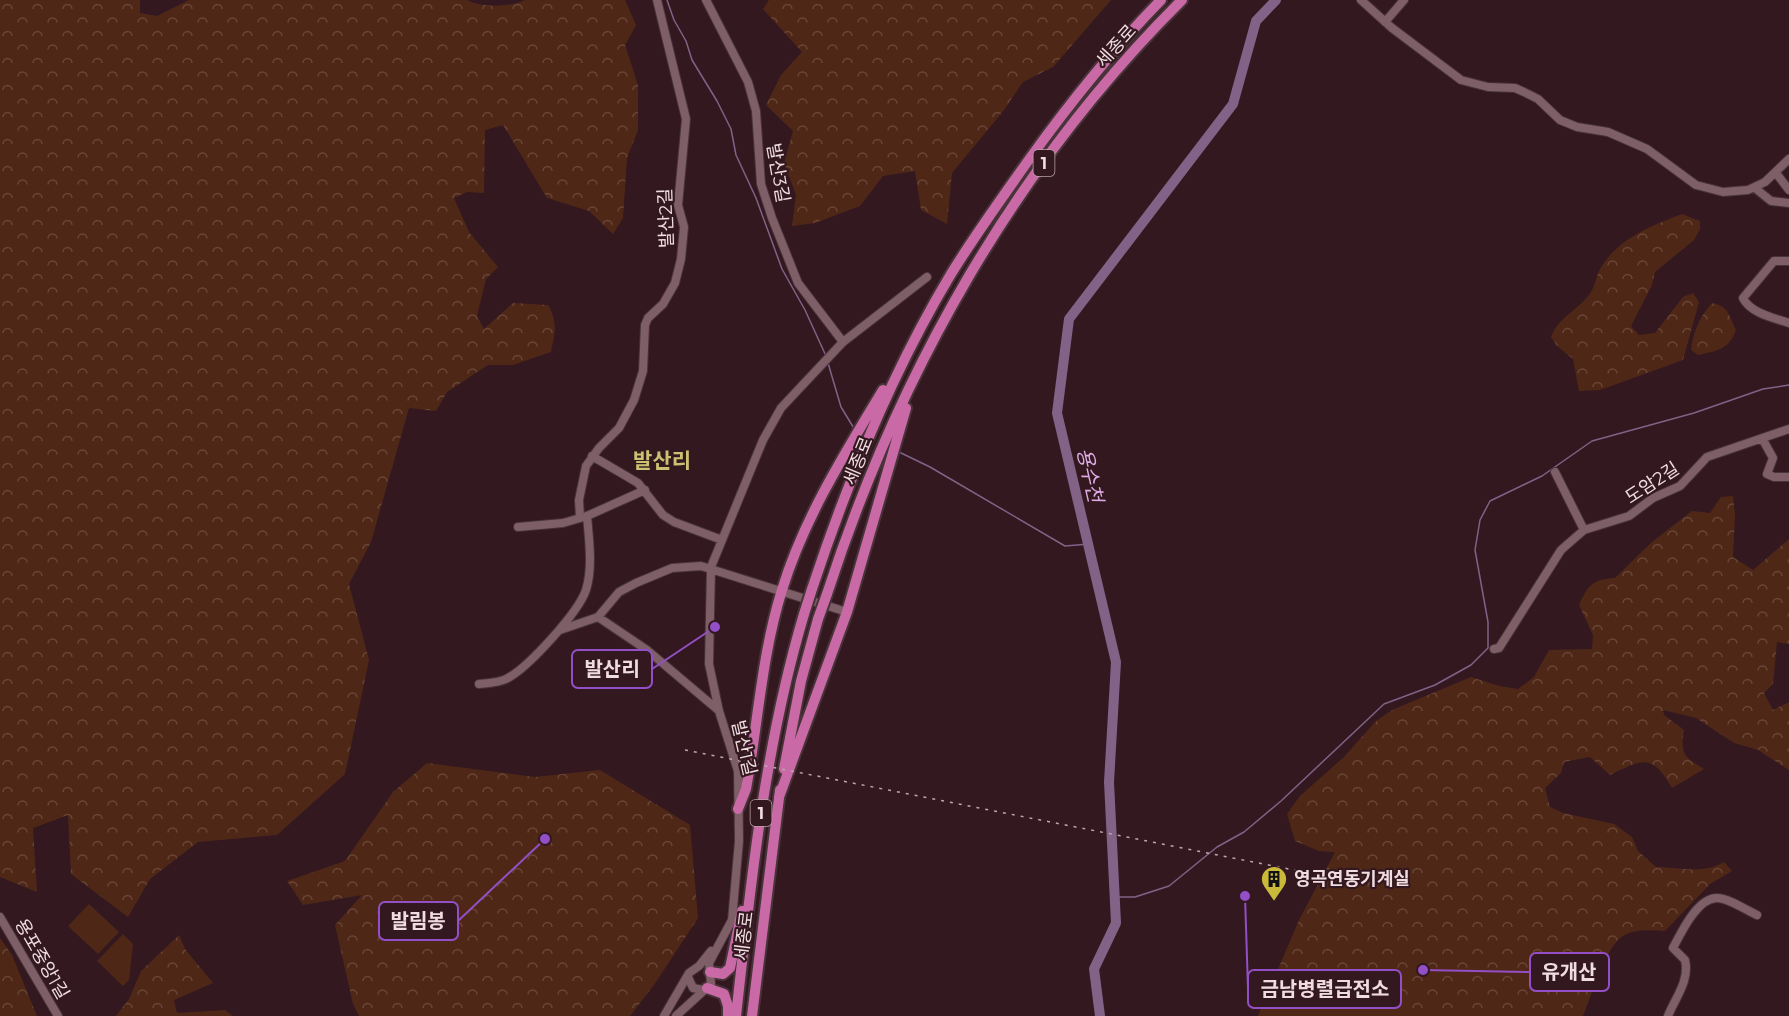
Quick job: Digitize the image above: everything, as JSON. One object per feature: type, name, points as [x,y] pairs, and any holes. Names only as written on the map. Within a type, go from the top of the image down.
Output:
[{"type":"highway","name":"세종로","points":[[736,1016],[768,764],[786,674],[812,589],[871,418],[916,336],[981,227],[1064,112],[1123,40],[1161,0]]},
{"type":"highway","name":"세종로","points":[[752,1016],[780,797],[801,681],[827,594],[872,470],[895,427],[930,344],[992,238],[1072,124],[1135,50],[1182,0]]},
{"type":"highway","points":[[738,809],[746,789],[781,592],[807,527],[843,454],[871,418]]},
{"type":"highway","points":[[780,797],[847,612],[885,476],[895,427]]},
{"type":"highway","points":[[709,971],[723,974],[730,968],[754,867]]},
{"type":"highway","points":[[705,989],[724,994],[728,1016]]},
{"type":"street","name":"발산2길","points":[[557,633],[579,604],[586,590],[589,558],[583,517],[582,482],[586,466],[592,456],[619,428],[634,400],[643,371],[645,325],[648,318],[663,304],[675,283],[681,259],[684,227],[678,206],[686,119],[657,0]]},
{"type":"street","name":"발산3길","points":[[706,0],[748,82],[756,111],[761,184],[771,218],[798,283],[843,342]]},
{"type":"street","points":[[1361,0],[1385,22],[1461,80],[1524,92],[1539,99],[1560,120],[1577,127],[1608,132],[1647,149],[1696,185],[1723,192],[1755,188],[1776,173],[1789,159]]},
{"type":"street","points":[[1385,22],[1404,0]]},
{"type":"street","points":[[1776,173],[1789,190]]},
{"type":"street","points":[[1755,188],[1771,201],[1789,203]]},
{"type":"street","points":[[1789,261],[1774,261],[1743,298],[1746,304],[1755,310],[1789,322]]},
{"type":"street","name":"발산1길","points":[[726,935],[736,899],[738,771],[719,711],[709,664],[711,567],[771,425],[793,394],[843,342],[927,277]]},
{"type":"street","name":"도암2길","points":[[1494,649],[1499,648],[1561,550],[1584,530],[1629,516],[1653,498],[1680,486],[1707,457],[1763,440],[1789,429]]},
{"type":"street","points":[[1763,440],[1773,458],[1767,474],[1774,477],[1789,477]]},
{"type":"street","points":[[592,456],[621,472],[645,490],[663,515],[674,522],[722,540]]},
{"type":"street","points":[[1555,472],[1584,530]]},
{"type":"street","points":[[518,526],[563,523],[583,517],[645,490]]},
{"type":"street","points":[[719,711],[647,650],[598,617],[619,592],[672,568],[711,567],[847,612]]},
{"type":"street","name":"발산2길","points":[[479,684],[505,680],[520,670],[563,628],[598,617]]},
{"type":"street","points":[[1668,1016],[1681,990],[1686,972],[1685,960],[1673,948],[1699,908],[1708,900],[1718,898],[1757,915]]},
{"type":"street","name":"용포중앙1길","points":[[0,917],[58,1016]]},
{"type":"street","points":[[664,1016],[693,969],[699,966],[726,935]]},
{"type":"street","points":[[676,1016],[705,989],[712,978],[709,971],[712,956],[726,935]]},
{"type":"street","points":[[699,966],[709,971]]},
{"type":"street","points":[[688,977],[693,988],[705,989]]},
{"type":"green space","points":[[0,0],[140,0],[140,13],[157,16],[189,0],[467,0],[496,6],[525,0],[625,0],[636,25],[625,45],[638,85],[638,130],[627,158],[623,218],[613,234],[589,211],[547,198],[503,125],[485,130],[484,193],[467,192],[454,198],[469,232],[498,267],[486,279],[477,316],[484,329],[513,303],[548,305],[555,328],[554,339],[551,352],[513,365],[488,365],[447,392],[436,411],[409,408],[371,542],[349,584],[369,660],[345,774],[277,835],[198,842],[150,879],[128,917],[71,874],[68,815],[33,828],[37,892],[0,877]]},
{"type":"green space","points":[[769,0],[1111,0],[1053,67],[1023,82],[1004,110],[952,173],[947,224],[921,210],[915,171],[883,176],[860,206],[815,223],[792,226],[796,195],[784,163],[793,131],[766,105],[781,75],[802,52],[763,9]]},
{"type":"green space","points":[[1682,214],[1700,221],[1700,229],[1694,240],[1655,272],[1652,285],[1631,326],[1639,335],[1655,333],[1683,297],[1693,293],[1699,302],[1683,360],[1600,390],[1579,391],[1573,359],[1557,346],[1551,337],[1554,330],[1591,292],[1599,271],[1615,250],[1635,235]]},
{"type":"green space","points":[[1712,303],[1725,309],[1736,330],[1730,341],[1722,348],[1698,355],[1691,350],[1693,337]]},
{"type":"green space","points":[[1733,496],[1735,515],[1733,557],[1753,570],[1789,539],[1789,644],[1777,642],[1773,684],[1764,693],[1773,710],[1789,702],[1789,770],[1758,750],[1734,743],[1696,718],[1663,710],[1664,715],[1684,730],[1683,750],[1685,754],[1704,769],[1672,788],[1659,769],[1652,764],[1646,762],[1631,765],[1610,775],[1590,757],[1564,762],[1561,773],[1545,788],[1550,807],[1563,813],[1614,824],[1632,837],[1638,851],[1656,867],[1699,869],[1724,862],[1732,871],[1710,884],[1665,931],[1635,931],[1619,939],[1603,964],[1583,1016],[1258,1016],[1299,920],[1335,852],[1319,851],[1295,841],[1287,814],[1300,796],[1344,757],[1375,722],[1392,710],[1471,677],[1518,689],[1534,677],[1549,650],[1592,649],[1593,635],[1579,605],[1592,584],[1615,578],[1652,542],[1692,511],[1710,513],[1721,497]]},
{"type":"green space","points":[[427,763],[535,777],[600,770],[690,825],[698,918],[656,982],[630,1016],[359,1016],[353,1004],[335,925],[362,895],[303,905],[287,881],[345,861],[393,792]]},
{"type":"green space","points":[[89,904],[119,932],[98,954],[68,926]]},
{"type":"green space","points":[[123,934],[133,944],[129,980],[123,986],[97,961]]},
{"type":"green space","points":[[179,935],[185,949],[213,983],[174,1000],[177,1013],[225,1010],[233,1016],[116,1016],[129,999],[141,971]]},
{"type":"green space","points":[[0,938],[12,955],[37,1016],[0,1016]]},
{"type":"waterway","points":[[667,0],[692,60],[731,129],[736,155],[756,198],[782,269],[805,310],[826,356]]},
{"type":"waterway","name":"용수천","points":[[1100,1016],[1094,969],[1116,923],[1109,782],[1116,662],[1057,413],[1069,319],[1233,104],[1256,21],[1276,0]]},
{"type":"waterway","points":[[828,363],[841,407],[855,430]]},
{"type":"waterway","points":[[1113,897],[1135,897],[1169,886],[1217,847],[1244,832],[1281,801],[1384,704],[1435,685],[1471,665],[1488,648],[1488,622],[1475,550],[1480,520],[1490,501],[1542,476],[1592,441],[1694,413],[1763,389],[1789,385]]},
{"type":"waterway","points":[[899,452],[930,467],[1065,546],[1089,544]]},
{"type":"railway","points":[[685,750],[1299,871]]},
{"type":"place","name":"발산리","points":[[715,627]]},
{"type":"place","name":"발림봉","points":[[545,839]]},
{"type":"place","name":"금남병렬급전소","points":[[1245,896]]},
{"type":"place","name":"영곡연동기계실","points":[[1274,902]]},
{"type":"place","name":"유개산","points":[[1423,970]]},
{"type":"district","name":"발산리","points":[[662,460]]}]
